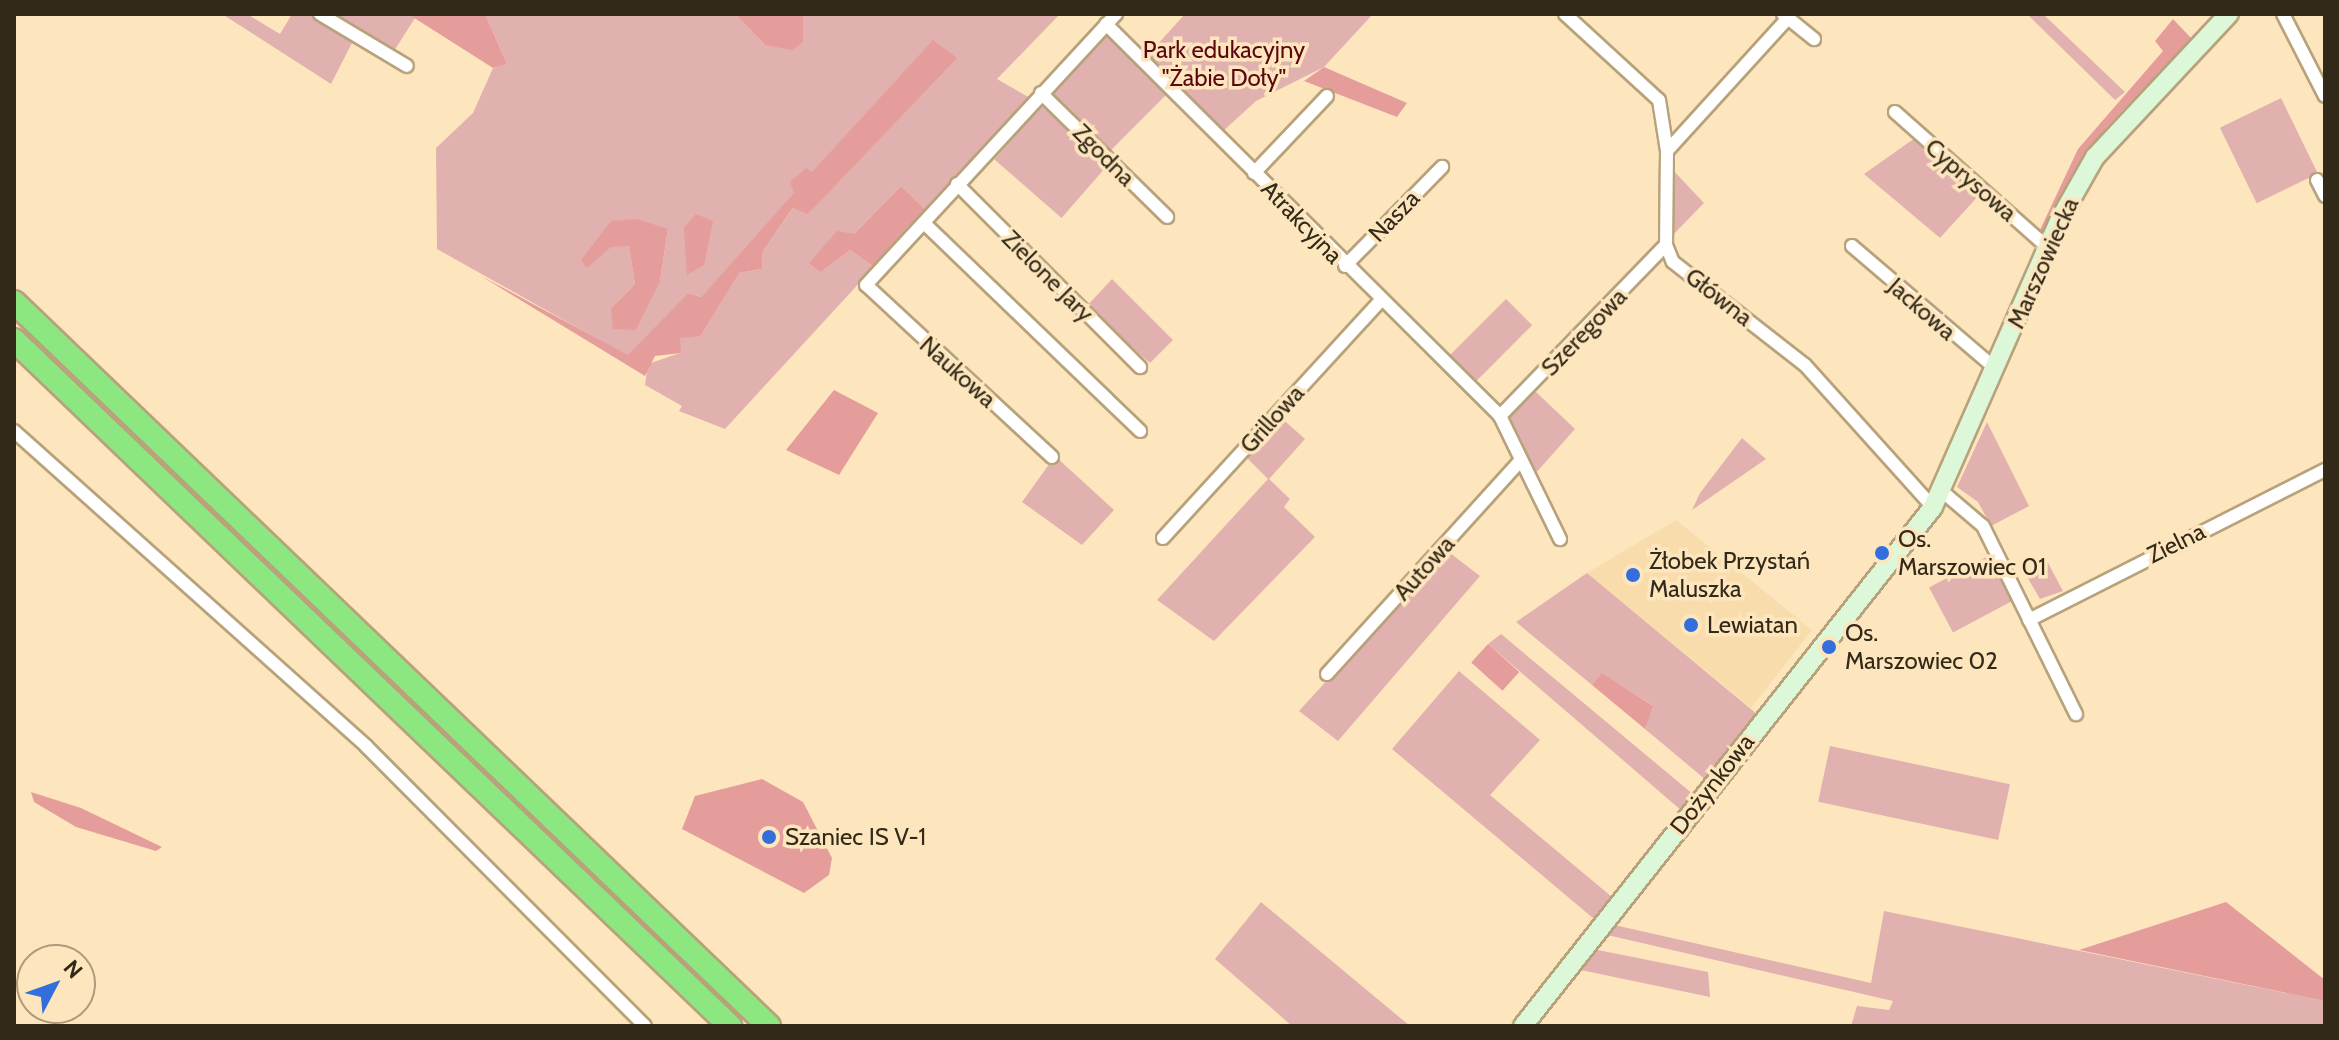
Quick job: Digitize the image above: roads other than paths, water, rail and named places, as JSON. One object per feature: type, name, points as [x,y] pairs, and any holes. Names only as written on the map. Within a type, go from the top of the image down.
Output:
[{"type":"highway","points":[[14,302],[769,1026]]},
{"type":"highway","points":[[14,340],[730,1026]]},
{"type":"street","points":[[320,14],[407,66]]},
{"type":"street","points":[[1116,14],[924,223],[1140,431]]},
{"type":"street","name":"Główna","points":[[1565,14],[1654,90],[1667,151],[1666,245],[1673,262],[1805,365],[1938,500],[1983,526],[2076,714]]},
{"type":"street","name":"Marszowiecka","points":[[1903,543],[1938,500],[2048,248],[2095,157],[2229,14]]},
{"type":"street","points":[[2283,14],[2325,96]]},
{"type":"street","points":[[1667,151],[1786,16],[1814,39]]},
{"type":"street","name":"Atrakcyjna","points":[[1106,24],[1380,301],[1500,416]]},
{"type":"street","name":"Zgodna","points":[[1041,93],[1167,217]]},
{"type":"street","points":[[1254,173],[1327,96]]},
{"type":"street","name":"Cyprysowa","points":[[1895,112],[2048,248]]},
{"type":"street","name":"Nasza","points":[[1345,266],[1442,167]]},
{"type":"street","points":[[2317,180],[2325,196]]},
{"type":"street","name":"Zielone Jary","points":[[957,184],[1140,367]]},
{"type":"street","name":"Naukowa","points":[[924,223],[866,285],[1052,457]]},
{"type":"street","name":"Szeregowa","points":[[1500,416],[1666,245]]},
{"type":"street","name":"Jackowa","points":[[1852,246],[1996,369]]},
{"type":"street","name":"Grillowa","points":[[1163,538],[1380,301]]},
{"type":"street","points":[[1500,416],[1560,539]]},
{"type":"street","points":[[14,431],[366,746],[645,1026]]},
{"type":"street","name":"Autowa","points":[[1327,674],[1520,461]]},
{"type":"street","name":"Zielna","points":[[2029,620],[2325,470]]},
{"type":"street","name":"Dożynkowa","points":[[1523,1026],[1903,543]]},
{"type":"place","name":"Os. Marszowiec 01","points":[[1882,553]]},
{"type":"place","name":"Żłobek Przystań Maluszka","points":[[1633,575]]},
{"type":"place","name":"Lewiatan","points":[[1691,625]]},
{"type":"place","name":"Os. Marszowiec 02","points":[[1829,647]]},
{"type":"place","name":"Szaniec IS V-1","points":[[769,837]]},
{"type":"park label","name":"Park edukacyjny \"Żabie Doły\"","points":[[1224,64]]}]
